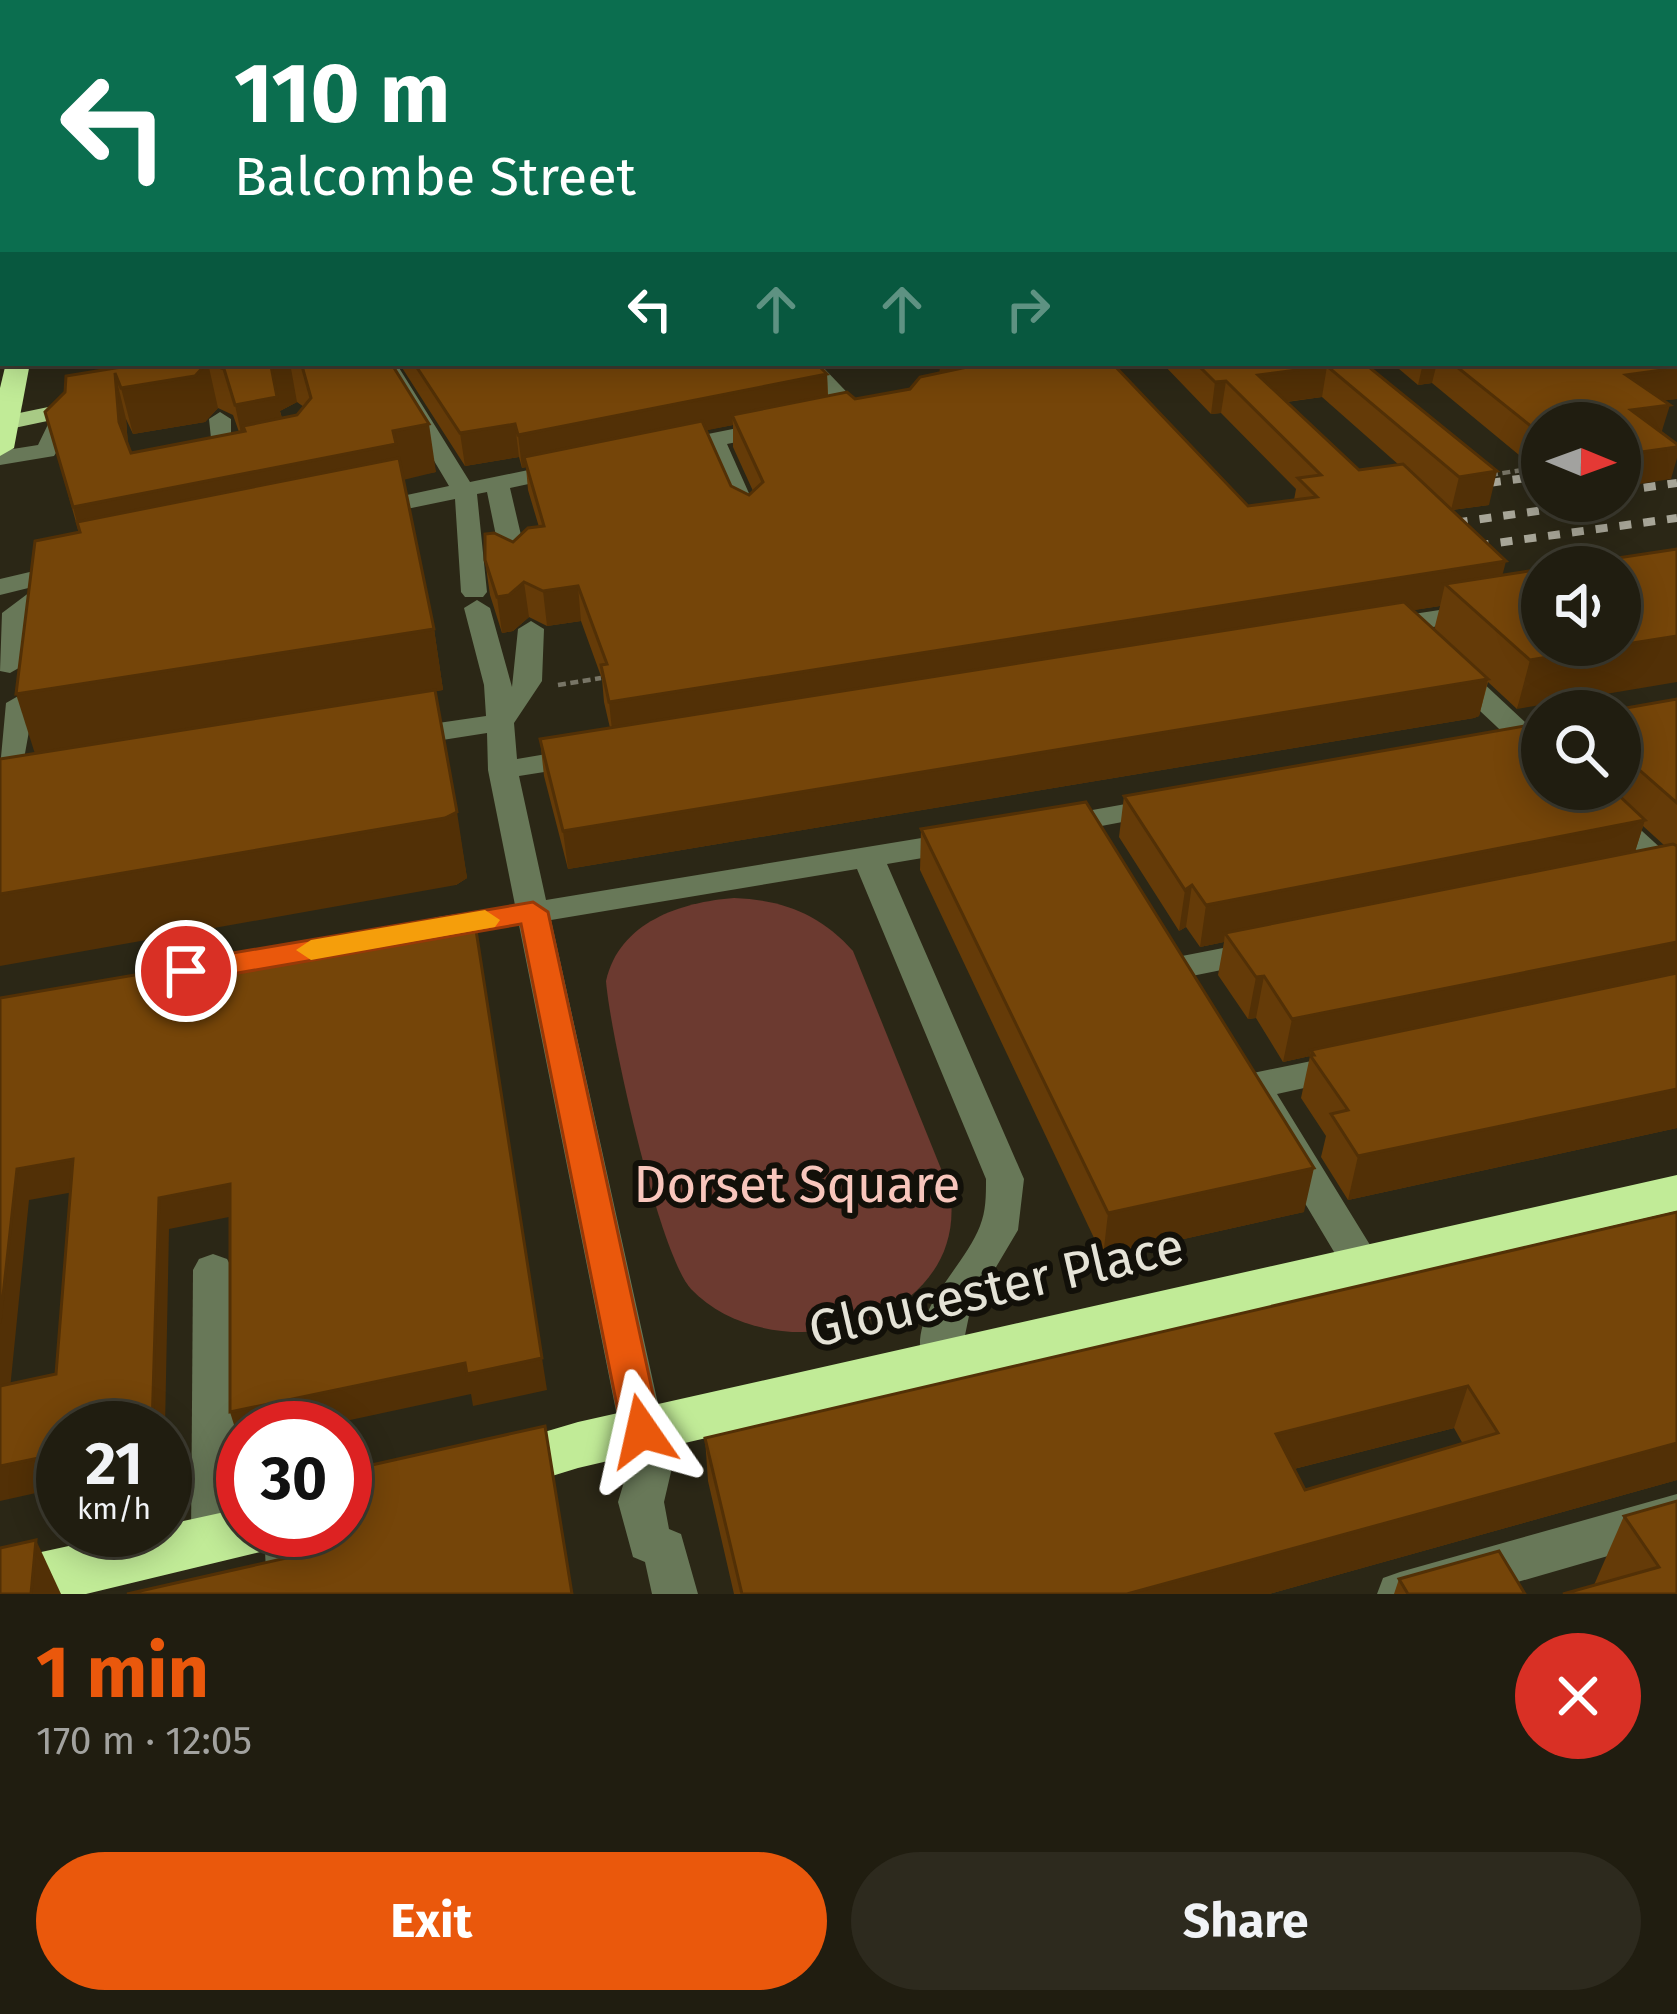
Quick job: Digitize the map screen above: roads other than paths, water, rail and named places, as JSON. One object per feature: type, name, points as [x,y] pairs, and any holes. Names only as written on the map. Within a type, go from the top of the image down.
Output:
[{"type":"highway","points":[[2,431],[17,366]]},
{"type":"highway","name":"Gloucester Place","points":[[459,1479],[642,1431],[1677,1193]]},
{"type":"highway","points":[[0,1587],[139,1575],[216,1543]]},
{"type":"main road","points":[[2,431],[94,396]]},
{"type":"street","points":[[388,366],[464,490],[476,600],[498,685],[503,770],[642,1431],[649,1472],[640,1502],[649,1542],[665,1549],[674,1594]]},
{"type":"street","points":[[651,452],[860,410],[809,366]]},
{"type":"street","points":[[0,458],[46,452],[62,428],[66,410]]},
{"type":"street","points":[[208,464],[224,441],[220,419]]},
{"type":"street","points":[[714,440],[748,518]]},
{"type":"street","points":[[332,518],[587,465]]},
{"type":"street","points":[[497,483],[515,565]]},
{"type":"street","points":[[0,587],[35,588],[105,563]]},
{"type":"street","points":[[0,806],[65,786],[9,770],[15,613],[35,588]]},
{"type":"street","points":[[1357,632],[1521,605]]},
{"type":"street","points":[[1403,624],[1521,731]]},
{"type":"street","points":[[383,741],[498,723],[517,708],[535,668],[531,629]]},
{"type":"street","points":[[1493,748],[1521,746]]},
{"type":"street","points":[[503,770],[603,754]]},
{"type":"street","points":[[1022,831],[1178,804]]},
{"type":"street","points":[[1603,810],[1673,872]]},
{"type":"street","points":[[1088,820],[1109,852]]},
{"type":"street","points":[[409,933],[978,838]]},
{"type":"street","points":[[868,857],[1005,1179],[1005,1222],[994,1246],[954,1294],[940,1340],[942,1361]]},
{"type":"street","points":[[1627,877],[1673,872]]},
{"type":"street","points":[[1204,1005],[1176,958],[1299,944]]},
{"type":"street","points":[[1363,1266],[1247,1076],[1365,1063]]},
{"type":"street","points":[[213,1270],[224,1401]]},
{"type":"street","points":[[1400,1594],[1677,1515]]},
{"type":"street","points":[[288,1557],[290,1594]]},
{"type":"railway","points":[[1465,486],[1521,479]]},
{"type":"railway","points":[[1641,488],[1677,483]]},
{"type":"railway","points":[[1432,526],[1521,513]]},
{"type":"railway","points":[[1453,549],[1677,518]]},
{"type":"park label","name":"Dorset Square","points":[[797,1185]]}]
